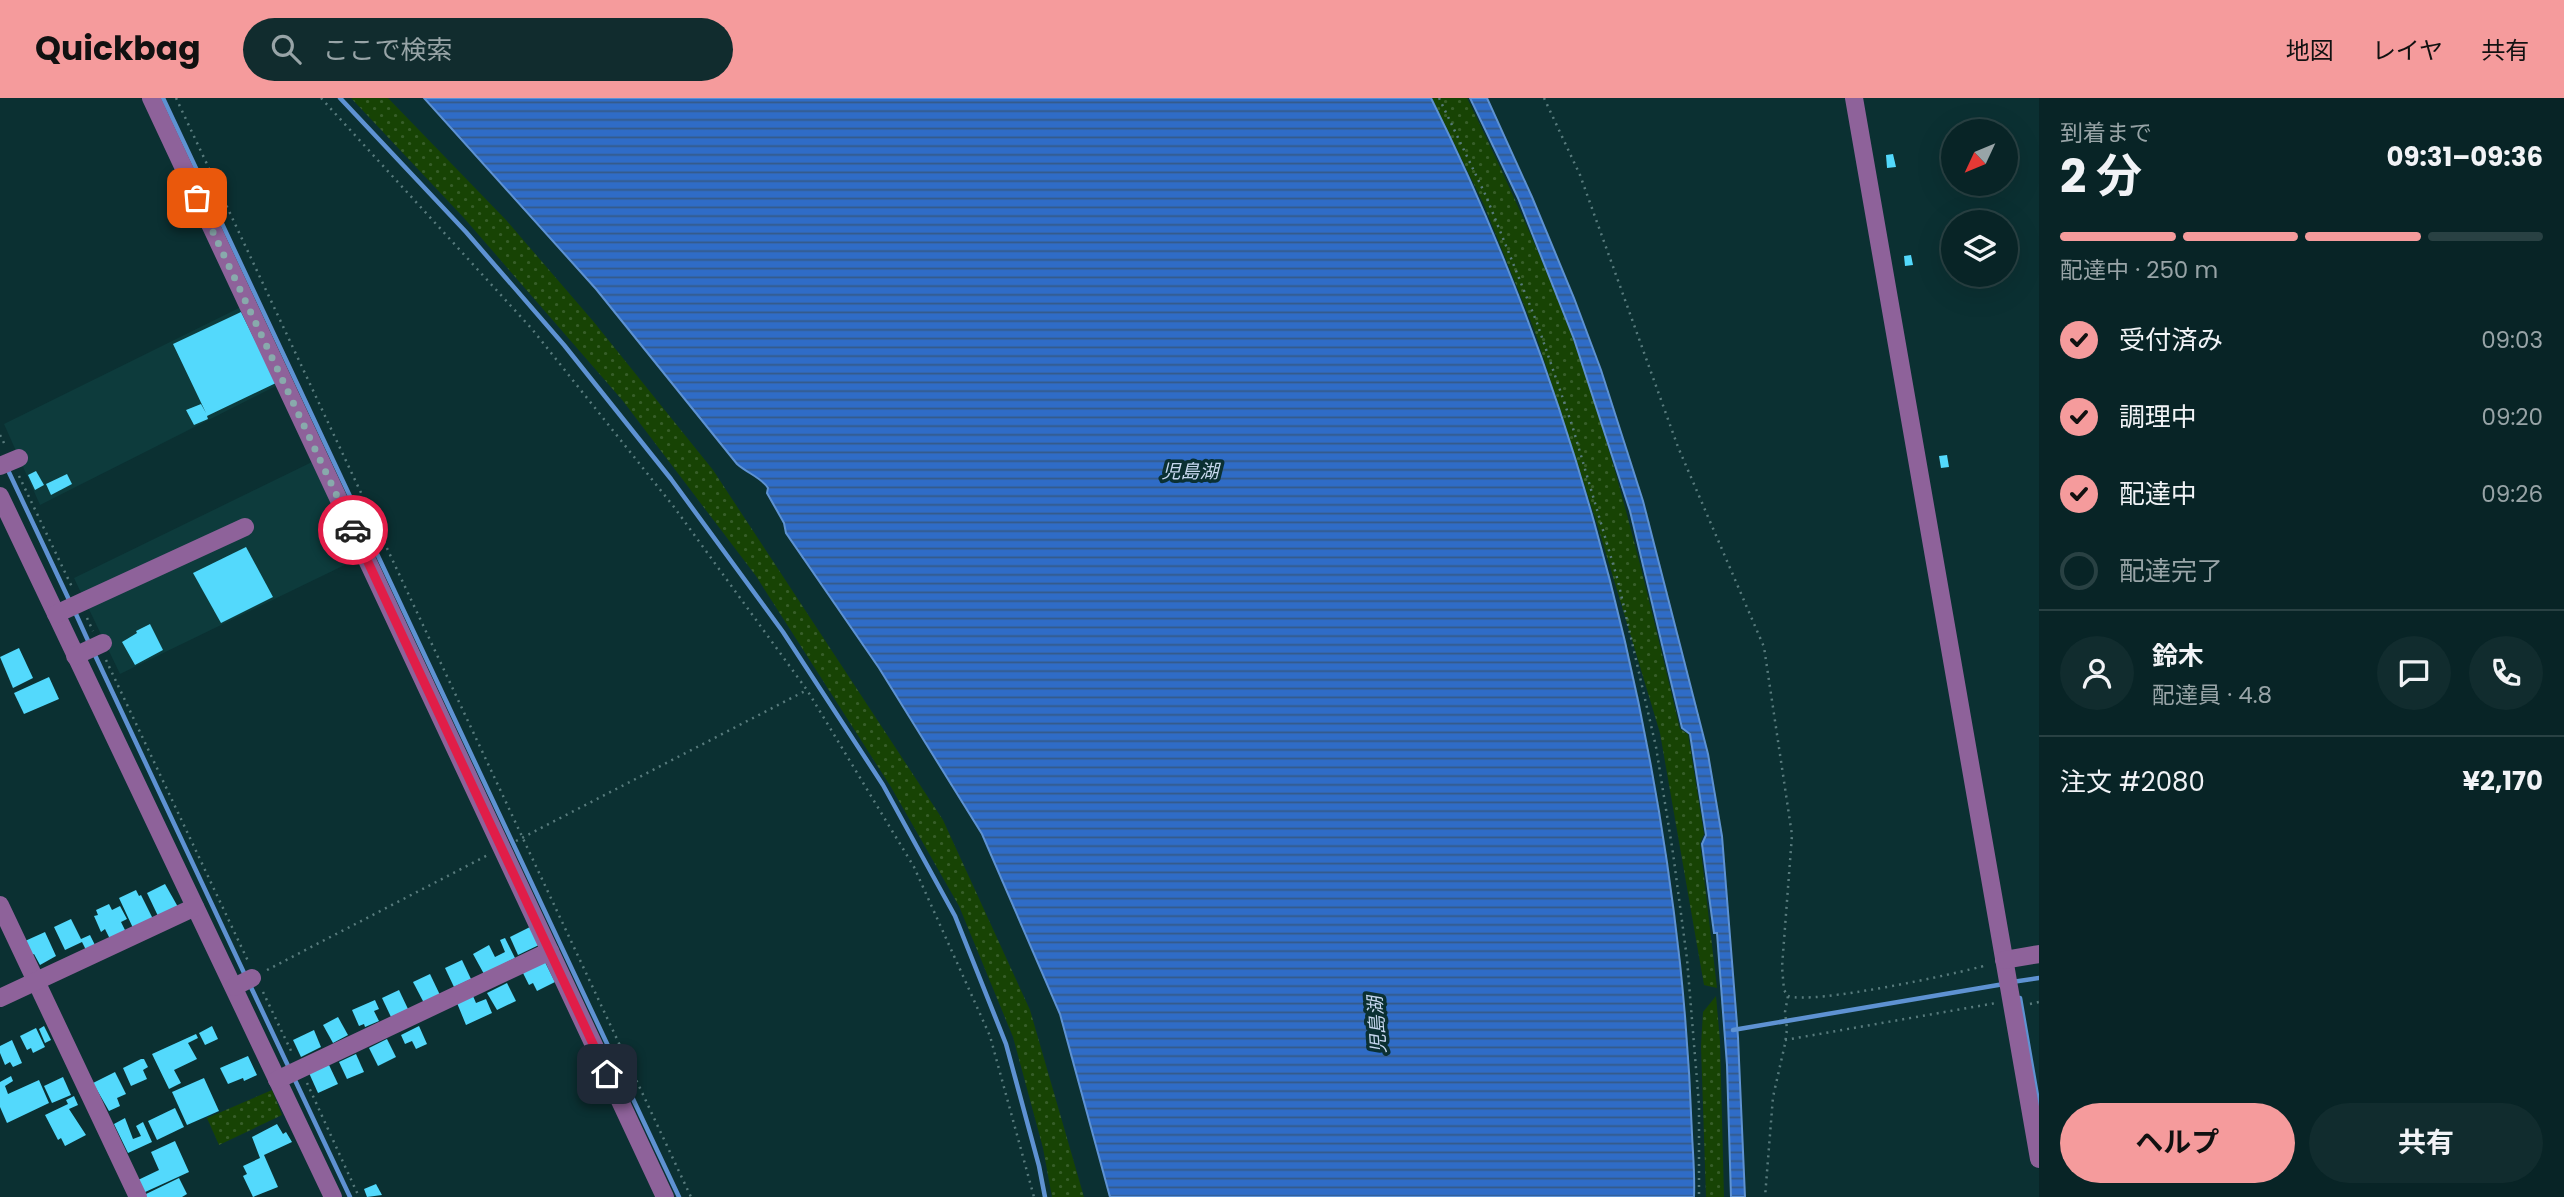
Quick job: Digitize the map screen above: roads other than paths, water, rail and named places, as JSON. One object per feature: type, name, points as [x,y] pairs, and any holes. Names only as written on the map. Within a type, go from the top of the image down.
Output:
[{"type":"street","points":[[151,98],[510,844],[550,951],[665,1197]]},
{"type":"street","points":[[1854,98],[2011,979],[2039,1160]]},
{"type":"street","points":[[0,496],[92,648],[195,907],[245,981],[290,1074],[333,1197]]},
{"type":"street","points":[[70,608],[245,527]]},
{"type":"street","points":[[0,905],[138,1197]]},
{"type":"street","points":[[0,998],[195,907]]},
{"type":"street","points":[[290,1074],[550,951]]},
{"type":"street","points":[[2011,979],[2039,954]]},
{"type":"water","name":"児島湖","points":[[424,98],[1431,98],[1479,200],[1522,305],[1560,411],[1622,629],[1646,740],[1680,963],[1689,1070],[1694,1197],[1110,1197],[1060,1014],[982,834],[879,668],[786,533],[784,523],[767,493],[768,488],[737,464],[596,289]]},
{"type":"water","points":[[1470,98],[1487,98],[1532,197],[1601,370],[1643,501],[1708,754],[1722,836],[1738,1037],[1745,1197],[1731,1197],[1727,1065],[1717,933],[1714,933],[1702,844],[1706,835],[1690,734],[1682,728],[1630,511],[1574,339],[1518,198]]},
{"type":"waterway","points":[[163,98],[679,1197]]},
{"type":"waterway","points":[[340,98],[466,232],[564,345],[671,479],[783,632],[883,785],[955,916],[1006,1044],[1045,1197]]},
{"type":"waterway","points":[[6,466],[71,604]]},
{"type":"waterway","points":[[75,612],[90,645]]},
{"type":"waterway","points":[[94,653],[245,975]]},
{"type":"waterway","points":[[2012,982],[2039,978]]},
{"type":"waterway","points":[[249,983],[290,1070]]},
{"type":"waterway","points":[[1733,1030],[2004,984]]},
{"type":"waterway","points":[[2020,998],[2039,1107]]},
{"type":"waterway","points":[[294,1078],[350,1197]]}]
